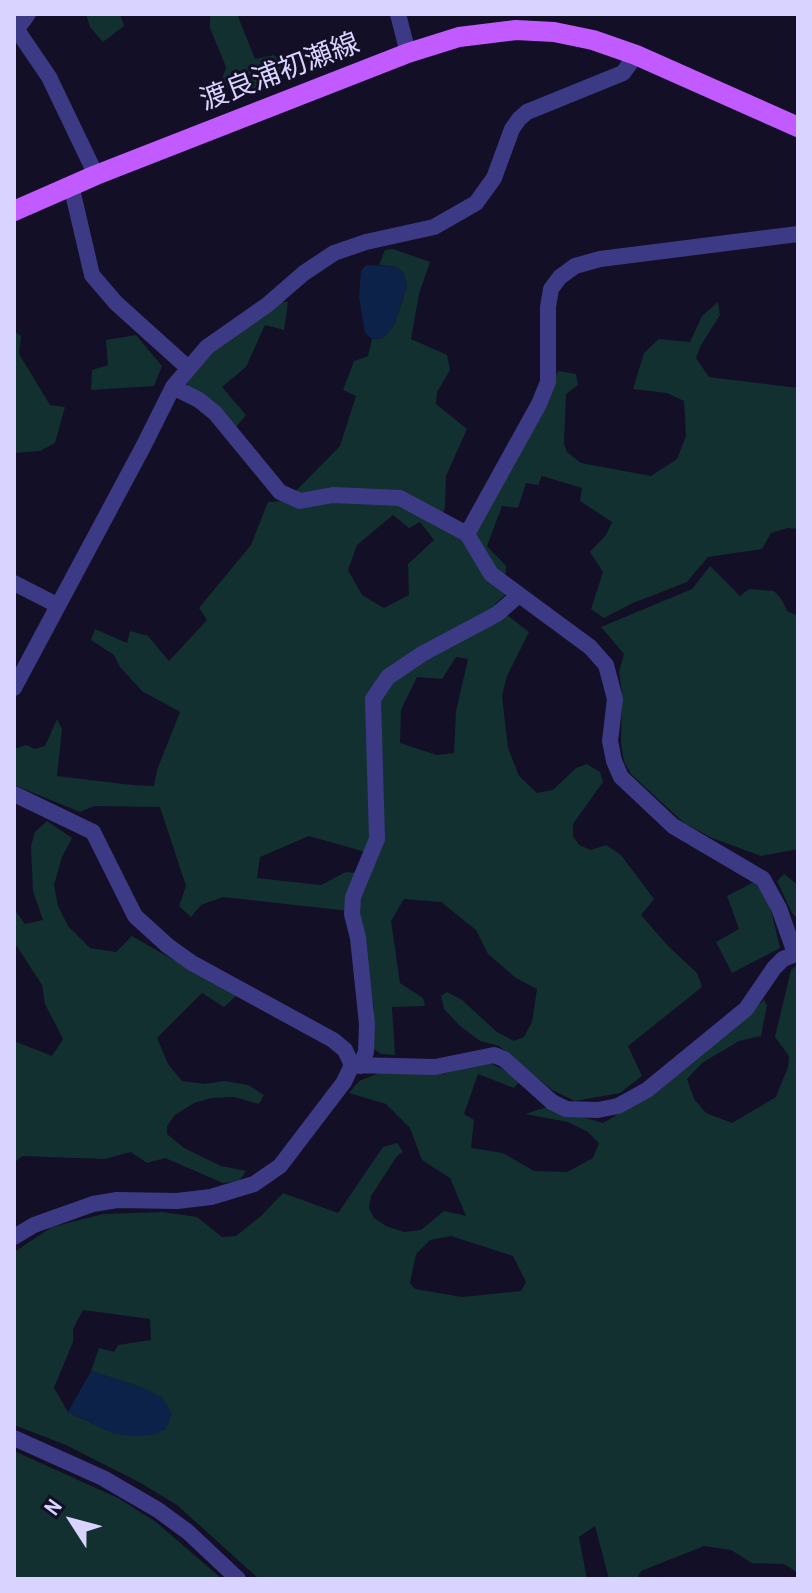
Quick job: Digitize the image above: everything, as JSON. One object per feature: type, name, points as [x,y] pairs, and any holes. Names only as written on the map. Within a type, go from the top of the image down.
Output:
[{"type":"main road","name":"渡良浦初瀬線","points":[[14,211],[71,185],[408,53],[459,37],[516,30],[554,32],[593,40],[636,55],[798,127]]},
{"type":"street","points":[[28,14],[16,32],[49,77],[96,175]]},
{"type":"street","points":[[398,14],[408,53]]},
{"type":"street","points":[[14,688],[173,387],[187,367],[207,347],[334,253],[366,242],[434,227],[476,203],[494,178],[512,129],[519,119],[527,112],[623,73],[636,55]]},
{"type":"street","points":[[71,185],[92,275],[116,303],[187,367]]},
{"type":"street","points":[[467,534],[548,382],[548,307],[551,289],[560,277],[575,266],[600,259],[798,234]]},
{"type":"street","points":[[173,387],[199,400],[215,413],[280,492],[300,501],[333,495],[400,498],[467,534],[491,574],[590,647],[606,665],[615,699],[610,741],[621,777],[673,826],[763,879],[779,908],[797,953],[774,968],[746,1009],[647,1090],[618,1106],[598,1110],[566,1109],[552,1102],[504,1059],[494,1055],[435,1067],[356,1066]]},
{"type":"street","points":[[14,583],[57,605]]},
{"type":"street","points":[[14,1237],[34,1225],[93,1204],[117,1200],[177,1201],[211,1197],[254,1184],[280,1166],[366,1052],[367,1024],[352,906],[377,839],[373,699],[388,677],[422,654],[497,614],[519,595]]},
{"type":"street","points":[[14,794],[93,832],[135,916],[158,939],[192,963],[333,1040],[356,1066]]},
{"type":"street","points":[[14,1438],[103,1478],[158,1510],[188,1532],[238,1579]]},
{"type":"green space","points":[[86,14],[120,14],[124,26],[103,42],[90,27]]},
{"type":"green space","points":[[215,14],[237,14],[255,59],[274,55],[291,70],[284,78],[251,92],[236,93],[221,83],[226,67],[210,28],[210,17]]},
{"type":"green space","points":[[393,249],[430,262],[419,294],[411,339],[447,355],[450,370],[437,392],[436,404],[467,429],[446,476],[445,508],[438,523],[466,541],[530,433],[558,371],[576,374],[578,385],[566,394],[564,444],[567,452],[581,463],[651,476],[677,459],[686,436],[684,401],[667,393],[633,389],[644,353],[659,339],[690,342],[702,316],[718,302],[720,315],[696,358],[709,377],[798,388],[798,529],[788,528],[771,533],[762,549],[708,557],[687,582],[604,618],[591,609],[603,572],[590,552],[606,535],[612,522],[580,501],[582,488],[542,476],[538,485],[526,483],[518,508],[502,506],[487,546],[506,566],[505,595],[494,605],[529,632],[507,676],[502,696],[508,748],[519,776],[537,793],[553,790],[576,768],[587,764],[600,772],[603,782],[573,824],[573,836],[579,845],[591,850],[606,845],[621,855],[654,899],[641,915],[697,973],[702,987],[628,1046],[642,1076],[620,1093],[575,1101],[552,1090],[499,1046],[480,1041],[444,1009],[441,996],[447,992],[462,1000],[497,1032],[514,1041],[524,1037],[532,1022],[537,989],[516,978],[488,954],[476,930],[441,902],[404,899],[391,921],[400,983],[423,998],[425,1006],[392,1007],[395,1055],[381,1054],[374,1049],[374,1007],[358,912],[223,897],[201,905],[191,917],[179,906],[186,886],[160,807],[94,806],[80,812],[14,785],[14,749],[26,745],[35,749],[45,746],[57,719],[62,729],[57,776],[154,786],[157,770],[180,712],[142,691],[120,667],[114,655],[91,640],[95,629],[127,643],[130,631],[148,636],[169,661],[207,620],[199,608],[251,545],[268,502],[286,501],[340,446],[356,396],[343,390],[354,361],[368,356],[372,339],[383,338],[394,325],[407,286],[404,274],[397,267],[379,265],[385,250]],"holes":[[[393,515],[409,528],[420,522],[434,540],[408,564],[409,595],[384,608],[362,595],[348,570],[357,545]],[[456,657],[468,659],[456,711],[454,753],[437,755],[400,743],[401,710],[417,677],[442,679]],[[309,836],[376,855],[369,874],[346,872],[321,885],[257,878],[260,857]]]},
{"type":"green space","points":[[280,302],[288,302],[284,330],[265,325],[246,367],[222,387],[246,415],[236,427],[188,386],[186,378],[216,347]]},
{"type":"green space","points":[[14,331],[21,336],[19,354],[50,405],[65,407],[55,443],[40,451],[14,453]]},
{"type":"green space","points":[[136,335],[162,366],[154,386],[91,390],[92,370],[108,365],[106,340]]},
{"type":"green space","points":[[710,566],[740,596],[749,589],[774,591],[787,611],[798,616],[798,849],[761,856],[712,838],[684,823],[631,774],[624,762],[619,672],[624,654],[601,627],[692,589]]},
{"type":"green space","points":[[47,821],[72,838],[62,857],[54,885],[58,906],[68,926],[90,948],[116,952],[132,936],[236,996],[224,1007],[202,993],[157,1038],[168,1064],[182,1081],[205,1084],[224,1081],[248,1085],[264,1095],[259,1104],[234,1097],[194,1103],[175,1115],[167,1126],[167,1134],[184,1148],[221,1166],[246,1171],[239,1181],[223,1183],[165,1158],[147,1163],[131,1152],[104,1159],[22,1156],[14,1163],[14,1041],[52,1056],[63,1039],[45,1004],[42,985],[14,942],[14,909],[25,924],[43,920],[33,891],[31,846],[35,832]]},
{"type":"green space","points":[[784,874],[798,885],[798,920],[777,881]]},
{"type":"green space","points":[[754,882],[769,901],[780,948],[732,973],[716,942],[739,929],[727,896]]},
{"type":"green space","points":[[798,964],[798,1573],[784,1564],[752,1563],[731,1550],[704,1546],[641,1571],[637,1579],[609,1579],[595,1526],[579,1537],[587,1579],[259,1579],[177,1505],[66,1445],[14,1425],[14,1252],[52,1227],[103,1214],[163,1212],[197,1217],[222,1237],[236,1236],[283,1193],[338,1213],[383,1147],[397,1143],[403,1152],[397,1156],[371,1196],[369,1208],[374,1218],[404,1232],[421,1230],[444,1211],[466,1216],[450,1178],[422,1160],[410,1128],[386,1104],[349,1093],[359,1081],[379,1073],[443,1074],[486,1061],[520,1081],[514,1088],[478,1074],[464,1114],[474,1120],[471,1148],[503,1153],[534,1171],[567,1172],[593,1158],[599,1143],[588,1132],[568,1122],[525,1114],[547,1107],[603,1123],[659,1089],[764,1000],[767,1005],[761,1036],[739,1041],[702,1063],[687,1079],[694,1099],[706,1113],[732,1123],[776,1097],[788,1067],[789,1056],[775,1037],[791,970]],"holes":[[[451,1236],[513,1256],[526,1282],[521,1291],[462,1297],[415,1289],[410,1283],[416,1254],[430,1240]],[[83,1310],[150,1319],[151,1340],[118,1345],[114,1352],[99,1348],[91,1371],[143,1388],[115,1434],[68,1412],[54,1388],[73,1342],[73,1329]]]},
{"type":"green space","points":[[14,1451],[118,1498],[156,1522],[222,1579],[14,1579]]},
{"type":"water","points":[[366,265],[397,267],[404,274],[407,286],[394,325],[383,338],[372,339],[365,333],[359,297],[361,271]]},
{"type":"water","points":[[91,1371],[162,1397],[172,1413],[166,1429],[153,1435],[115,1434],[68,1412]]}]
